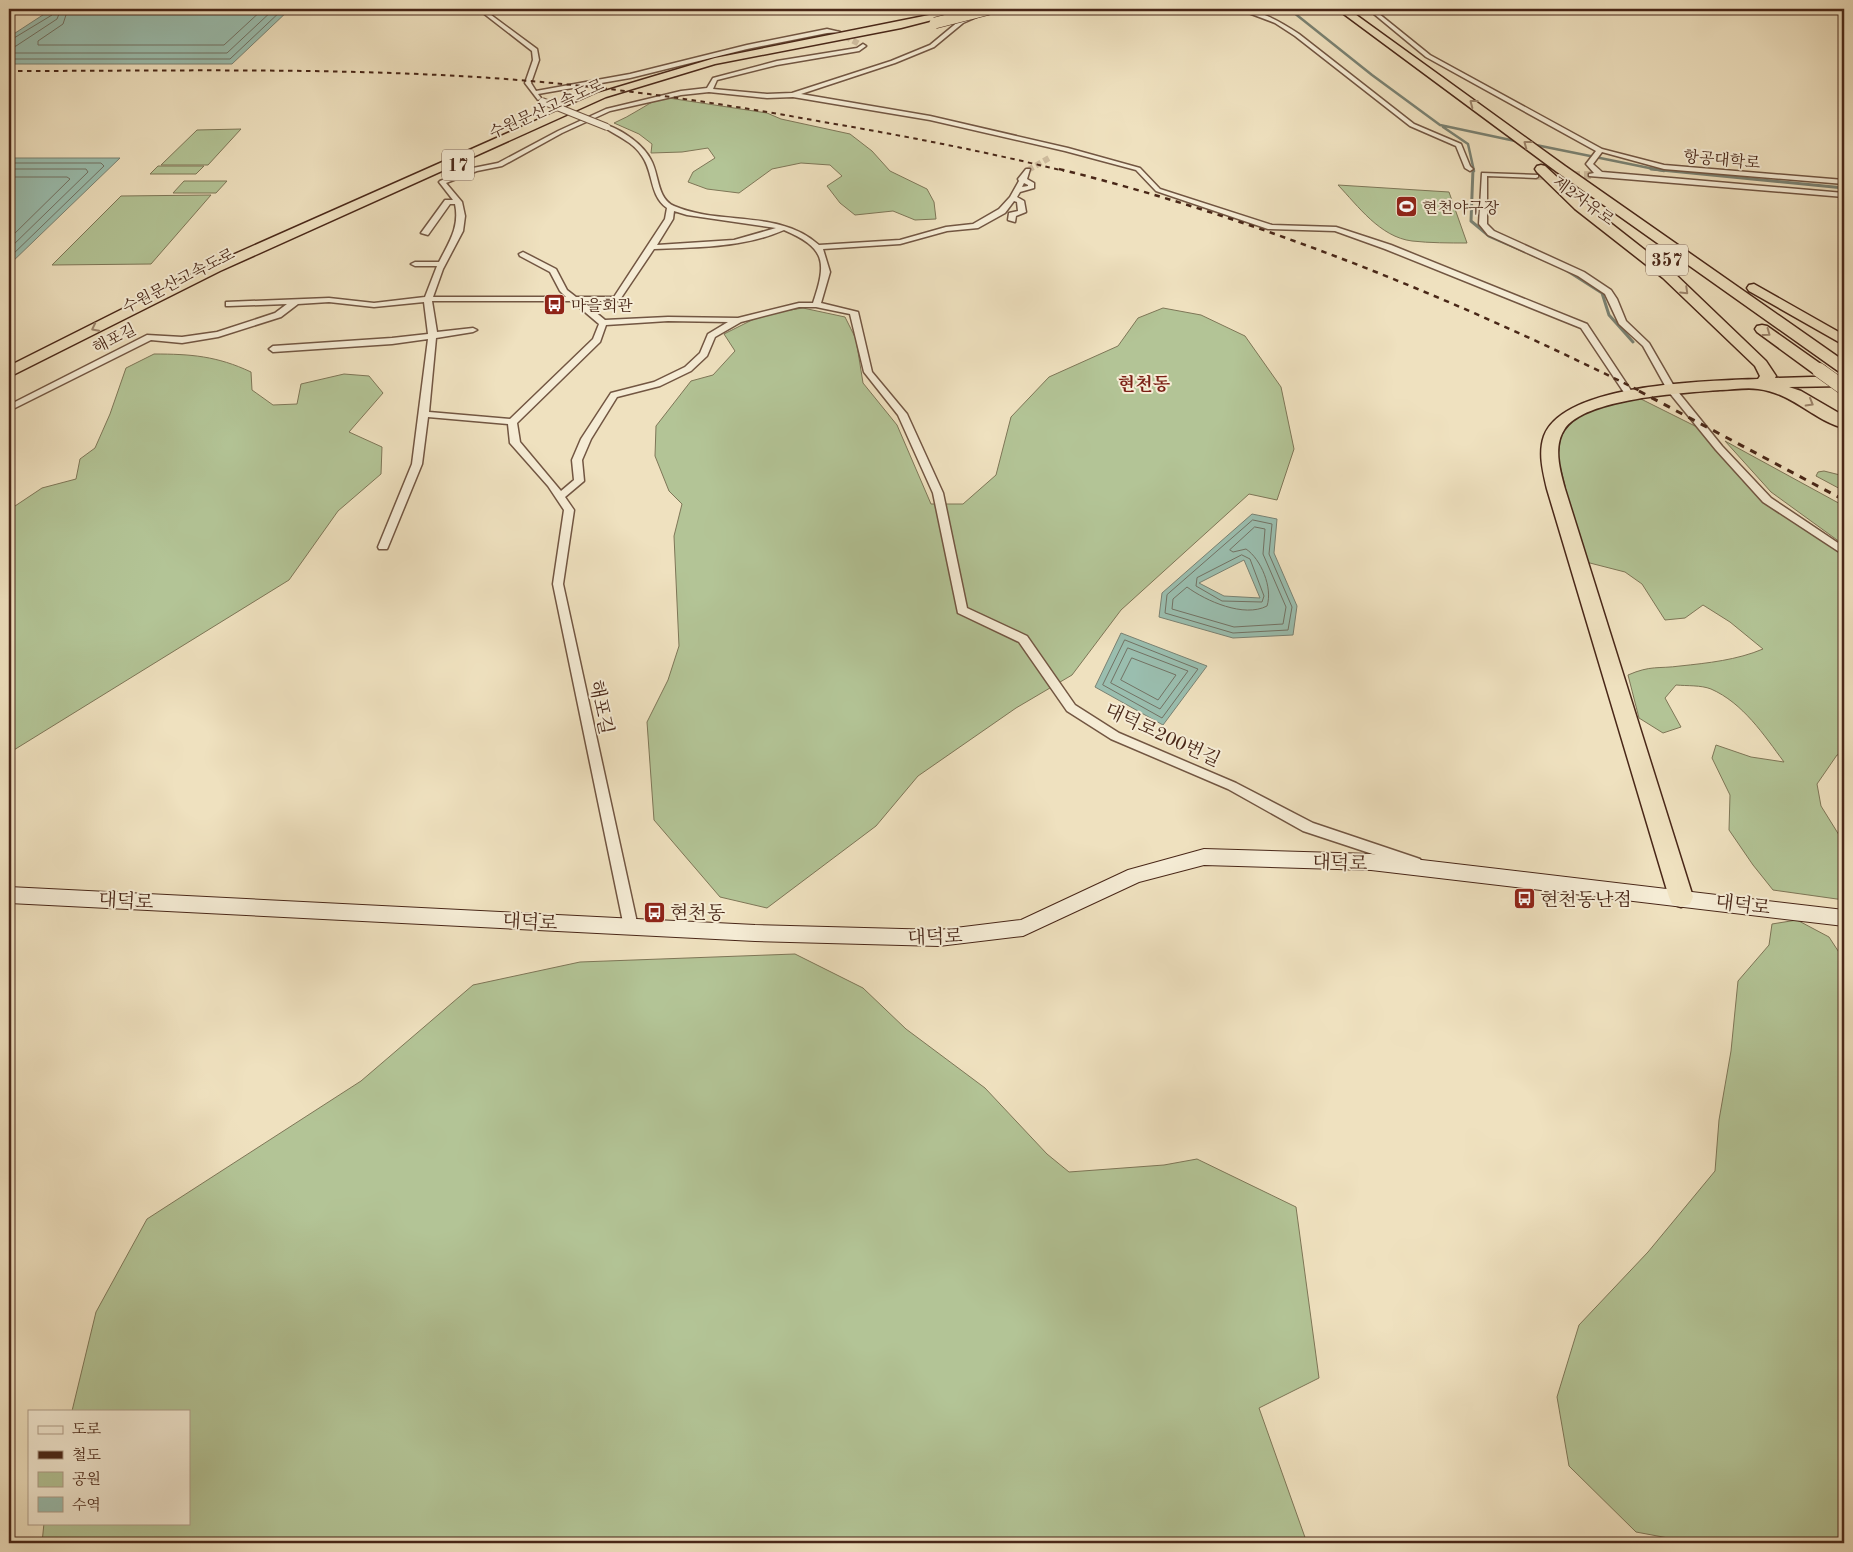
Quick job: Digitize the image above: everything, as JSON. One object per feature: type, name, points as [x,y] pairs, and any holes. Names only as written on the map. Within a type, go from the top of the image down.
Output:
[{"type":"highway","name":"수원문산고속도로","points":[[9,372],[215,268],[602,95],[663,74],[717,60],[929,22],[970,9]]},
{"type":"highway","name":"수원문산고속도로","points":[[9,385],[224,274],[434,175],[605,100],[655,81],[722,63],[990,9]]},
{"type":"highway","name":"제2자유로","points":[[1337,12],[1515,150],[1692,278]]},
{"type":"highway","name":"제2자유로","points":[[1337,12],[1512,133],[1540,167],[1561,169],[1844,368]]},
{"type":"highway","points":[[1540,167],[1580,206],[1668,275],[1761,364],[1768,376],[1763,385]]},
{"type":"highway","points":[[1561,169],[1607,193],[1699,255],[1844,341]]},
{"type":"highway","points":[[1748,318],[1844,388]]},
{"type":"highway","points":[[1681,897],[1550,464],[1551,440],[1562,421],[1584,407],[1630,395],[1671,389],[1844,381]]},
{"type":"highway","points":[[1763,385],[1795,394],[1844,422]]},
{"type":"street","points":[[480,9],[535,50],[536,60],[528,83],[534,93],[542,101],[607,127],[631,141],[648,158],[661,199],[671,207],[701,214],[746,219],[803,235],[820,247],[900,242],[946,229],[975,226],[1002,211],[1028,170]]},
{"type":"street","points":[[793,95],[893,62],[932,46],[960,22],[977,15],[982,9]]},
{"type":"street","points":[[1240,9],[1277,22],[1297,35],[1412,125],[1459,145],[1466,167],[1470,168]]},
{"type":"street","name":"항공대학로","points":[[1370,9],[1428,56],[1598,152],[1664,168],[1844,182]]},
{"type":"street","points":[[1254,13],[1262,10]]},
{"type":"street","points":[[534,93],[630,76],[748,47],[828,31],[838,32]]},
{"type":"street","points":[[709,90],[715,79],[777,63],[859,49],[863,46]]},
{"type":"street","points":[[383,547],[417,464],[434,326],[428,299],[442,264],[459,231],[461,216],[458,202],[442,182],[475,169],[500,165],[560,132],[608,110],[681,93],[709,90],[767,96],[793,95],[930,118],[1066,149],[1138,169],[1158,190],[1271,227],[1336,229],[1371,241],[1584,326],[1630,395]]},
{"type":"street","points":[[1058,153],[1066,149]]},
{"type":"street","points":[[1598,152],[1589,164],[1600,174]]},
{"type":"street","points":[[1540,167],[1484,174],[1482,224],[1491,233],[1582,274],[1608,292],[1613,299],[1622,322],[1646,345],[1671,389],[1718,448],[1767,500],[1844,552]]},
{"type":"street","name":"항공대학로","points":[[1591,175],[1600,174],[1844,195]]},
{"type":"street","points":[[1017,190],[1031,188],[1032,184],[1021,179]]},
{"type":"street","points":[[1012,198],[1020,201],[1022,212],[1012,215],[1012,220]]},
{"type":"street","points":[[425,232],[448,202],[458,202]]},
{"type":"street","points":[[229,304],[329,300],[374,305],[428,299],[574,299],[614,303],[669,219],[671,207]]},
{"type":"street","points":[[652,247],[717,244],[765,236],[781,229]]},
{"type":"street","points":[[816,305],[826,268],[820,247]]},
{"type":"street","points":[[424,414],[512,422],[597,340],[605,319],[564,291],[553,271],[523,254]]},
{"type":"street","points":[[415,264],[442,264]]},
{"type":"street","name":"해포길","points":[[9,408],[150,337],[182,340],[218,334],[278,315],[295,302]]},
{"type":"street","name":"대덕로200번길","points":[[605,319],[738,320],[799,305],[816,305],[854,312],[868,372],[902,414],[938,493],[962,610],[1023,639],[1071,708],[1115,736],[1232,786],[1308,828],[1437,870]]},
{"type":"street","points":[[560,496],[579,481],[577,460],[586,439],[614,395],[657,384],[688,369],[704,354],[711,336],[738,320]]},
{"type":"street","points":[[273,349],[432,337],[473,330]]},
{"type":"street","name":"해포길","points":[[512,422],[515,443],[560,496],[569,510],[558,584],[631,927]]},
{"type":"street","name":"대덕로","points":[[9,895],[631,927],[938,938],[1023,928],[1135,875],[1204,857],[1371,862],[1681,897],[1844,918]]},
{"type":"green space","points":[[662,97],[767,113],[781,119],[850,134],[872,151],[890,171],[927,189],[934,202],[936,219],[915,220],[893,211],[855,215],[840,203],[827,186],[842,176],[830,165],[801,163],[772,169],[739,193],[707,189],[688,182],[693,172],[715,158],[708,148],[682,152],[651,153],[652,144],[639,134],[614,123]]},
{"type":"green space","points":[[241,129],[208,165],[161,165],[197,130]]},
{"type":"green space","points":[[158,166],[204,166],[196,174],[150,174]]},
{"type":"green space","points":[[184,181],[227,181],[216,193],[173,193]]},
{"type":"green space","name":"현천야구장","points":[[1338,185],[1449,192],[1467,243],[1412,241],[1390,234],[1370,219]]},
{"type":"green space","points":[[211,195],[151,264],[52,265],[121,196]]},
{"type":"green space","points":[[803,308],[845,317],[856,339],[863,383],[897,425],[931,504],[963,504],[996,475],[1011,417],[1049,377],[1118,346],[1138,318],[1163,308],[1201,315],[1245,336],[1281,387],[1294,449],[1277,500],[1249,494],[1121,610],[1072,675],[1016,708],[918,776],[876,826],[767,908],[720,897],[654,820],[647,722],[668,680],[679,646],[674,536],[682,504],[669,491],[655,456],[656,426],[691,381],[713,375],[735,351],[724,334],[764,314]]},
{"type":"green space","points":[[154,354],[215,359],[251,372],[252,390],[273,405],[297,404],[301,384],[344,374],[369,376],[383,393],[349,432],[382,447],[381,474],[338,511],[289,580],[9,753],[9,510],[42,488],[76,479],[80,459],[95,448],[110,414],[126,368]]},
{"type":"green space","points":[[1639,398],[1713,435],[1725,456],[1767,497],[1844,556],[1844,753],[1837,755],[1817,784],[1821,806],[1844,843],[1844,900],[1773,890],[1729,830],[1730,795],[1712,758],[1716,745],[1751,757],[1784,762],[1743,711],[1723,695],[1711,689],[1698,686],[1676,685],[1665,698],[1681,727],[1663,733],[1639,718],[1628,675],[1649,669],[1691,665],[1743,656],[1763,649],[1730,622],[1703,605],[1685,618],[1665,620],[1642,584],[1625,572],[1586,562],[1578,540],[1556,449],[1562,435],[1579,416],[1600,406]]},
{"type":"green space","points":[[1725,441],[1844,506],[1844,545],[1771,492]]},
{"type":"green space","points":[[1824,471],[1844,476],[1844,491],[1816,476],[1818,472]]},
{"type":"green space","points":[[1797,920],[1829,937],[1844,960],[1844,1543],[1695,1543],[1636,1532],[1569,1466],[1557,1397],[1579,1325],[1648,1252],[1715,1171],[1719,1120],[1731,1051],[1738,981],[1769,945],[1772,924]]},
{"type":"green space","points":[[795,954],[863,988],[906,1029],[985,1088],[1047,1154],[1069,1172],[1164,1165],[1197,1159],[1296,1207],[1319,1378],[1259,1408],[1307,1543],[42,1543],[44,1524],[190,1524],[190,1410],[72,1410],[96,1312],[147,1219],[361,1081],[473,985],[580,962]]},
{"type":"water","points":[[52,9],[290,9],[232,64],[9,64],[9,37]]},
{"type":"water","points":[[9,158],[120,158],[9,265]]},
{"type":"water","points":[[1252,514],[1277,519],[1274,553],[1297,606],[1293,635],[1233,638],[1159,617],[1162,593]],"holes":[[[1244,560],[1260,598],[1224,596],[1199,583]]]},
{"type":"water","points":[[1121,633],[1207,666],[1163,725],[1095,687]]},
{"type":"waterway","points":[[1276,9],[1293,12],[1372,75],[1440,125],[1520,142]]},
{"type":"waterway","points":[[1443,127],[1468,144],[1474,171]]},
{"type":"waterway","points":[[1531,144],[1657,170]]},
{"type":"waterway","points":[[1473,169],[1471,221],[1489,236],[1549,262]]},
{"type":"waterway","points":[[1651,169],[1657,170]]},
{"type":"waterway","points":[[1657,170],[1844,188]]},
{"type":"waterway","points":[[1657,170],[1664,171]]},
{"type":"waterway","points":[[1566,270],[1602,293],[1609,315],[1633,342]]},
{"type":"tunnel","points":[[837,32],[863,46]]},
{"type":"tunnel","points":[[1028,170],[1049,158]]},
{"type":"tunnel","points":[[1536,176],[1591,175]]},
{"type":"railway","points":[[9,71],[319,71],[444,75],[545,82],[701,101],[779,114],[941,144],[1064,171]]},
{"type":"railway","points":[[1059,169],[1209,212],[1356,264],[1501,325],[1642,392]]},
{"type":"railway","points":[[1639,391],[1844,500]]},
{"type":"place","name":"현천야구장","points":[[1406,207]]},
{"type":"place","name":"마을회관","points":[[555,305]]},
{"type":"place","name":"현천동난점","points":[[1524,899]]},
{"type":"place","name":"현천동","points":[[654,912]]},
{"type":"district","name":"현천동","points":[[1144,384]]}]
